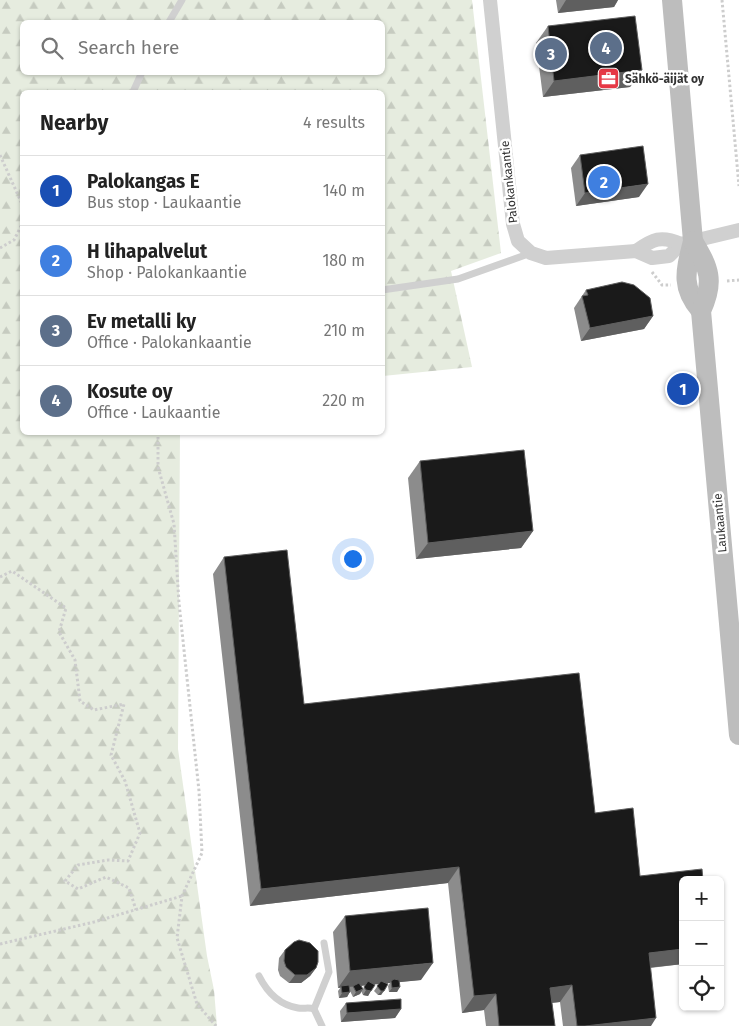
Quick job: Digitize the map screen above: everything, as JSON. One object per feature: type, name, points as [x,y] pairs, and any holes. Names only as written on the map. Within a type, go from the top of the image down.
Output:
[{"type":"main road","name":"Laukaantie","points":[[672,0],[687,243],[707,265],[710,282],[709,294],[701,311],[735,654],[739,735]]},
{"type":"street","name":"Palokankaantie","points":[[490,0],[513,224],[518,241],[531,253]]},
{"type":"street","points":[[531,253],[546,258],[636,251],[652,258],[669,256],[687,243],[739,230]]},
{"type":"lane","points":[[170,20],[182,0]]},
{"type":"lane","points":[[134,90],[141,75]]},
{"type":"lane","points":[[385,290],[458,279],[531,253]]},
{"type":"lane","points":[[322,1026],[314,1009],[329,972],[324,943]]},
{"type":"lane","points":[[259,976],[273,996],[285,1004],[297,1008],[314,1009]]},
{"type":"path","points":[[722,0],[739,186]]},
{"type":"path","points":[[0,155],[20,200]]},
{"type":"path","points":[[0,248],[14,240],[20,228]]},
{"type":"path","points":[[158,435],[158,467],[174,524],[179,603],[199,791],[202,853],[182,896],[177,938],[197,1004],[216,1026]]},
{"type":"path","points":[[0,577],[12,571],[66,608],[59,632],[75,660],[80,701],[94,710],[124,704],[111,755],[125,781],[140,833],[128,861],[108,860],[78,865],[65,881],[78,889],[106,877],[129,888],[136,910]]},
{"type":"path","points":[[0,944],[136,910],[182,896]]},
{"type":"green space","points":[[0,0],[472,0],[501,253],[451,271],[472,367],[385,376],[385,90],[20,90],[20,435],[180,435],[178,749],[207,956],[214,990],[217,1026],[0,1026]]},
{"type":"building","points":[[635,16],[642,70],[554,81],[548,26]]},
{"type":"building","points":[[643,146],[648,184],[585,193],[580,155]]},
{"type":"building","points":[[622,282],[634,285],[650,298],[653,316],[590,328],[582,296],[588,295],[586,290]]},
{"type":"building","points":[[524,450],[533,531],[428,543],[420,461]]},
{"type":"building","points":[[287,550],[304,704],[579,673],[595,813],[633,808],[640,876],[702,869],[703,876],[679,876],[679,949],[649,953],[656,1018],[577,1026],[572,985],[550,988],[555,1026],[499,1026],[496,994],[474,996],[459,867],[261,889],[224,557]]},
{"type":"building","points":[[428,908],[433,963],[350,971],[345,916]]},
{"type":"building","points":[[299,940],[310,943],[318,951],[316,968],[307,975],[295,975],[286,967],[284,961],[285,950]]},
{"type":"building","points":[[394,979],[399,980],[400,987],[392,988],[391,981]]},
{"type":"building","points":[[368,981],[375,985],[371,991],[366,990],[364,987]]},
{"type":"building","points":[[381,981],[388,984],[384,991],[381,991],[377,986]]},
{"type":"building","points":[[359,983],[363,989],[356,992],[353,986]]},
{"type":"building","points":[[349,985],[350,992],[342,993],[341,986]]},
{"type":"building","points":[[401,999],[401,1009],[347,1013],[346,1003]]},
{"type":"place","name":"Kosute oy","points":[[606,48]]},
{"type":"place","name":"Ev metalli ky","points":[[551,54]]},
{"type":"place","name":"Sähkö-äijät oy","points":[[609,79]]},
{"type":"place","name":"H lihapalvelut","points":[[604,182]]},
{"type":"place","name":"Palokangas E","points":[[683,389]]}]
